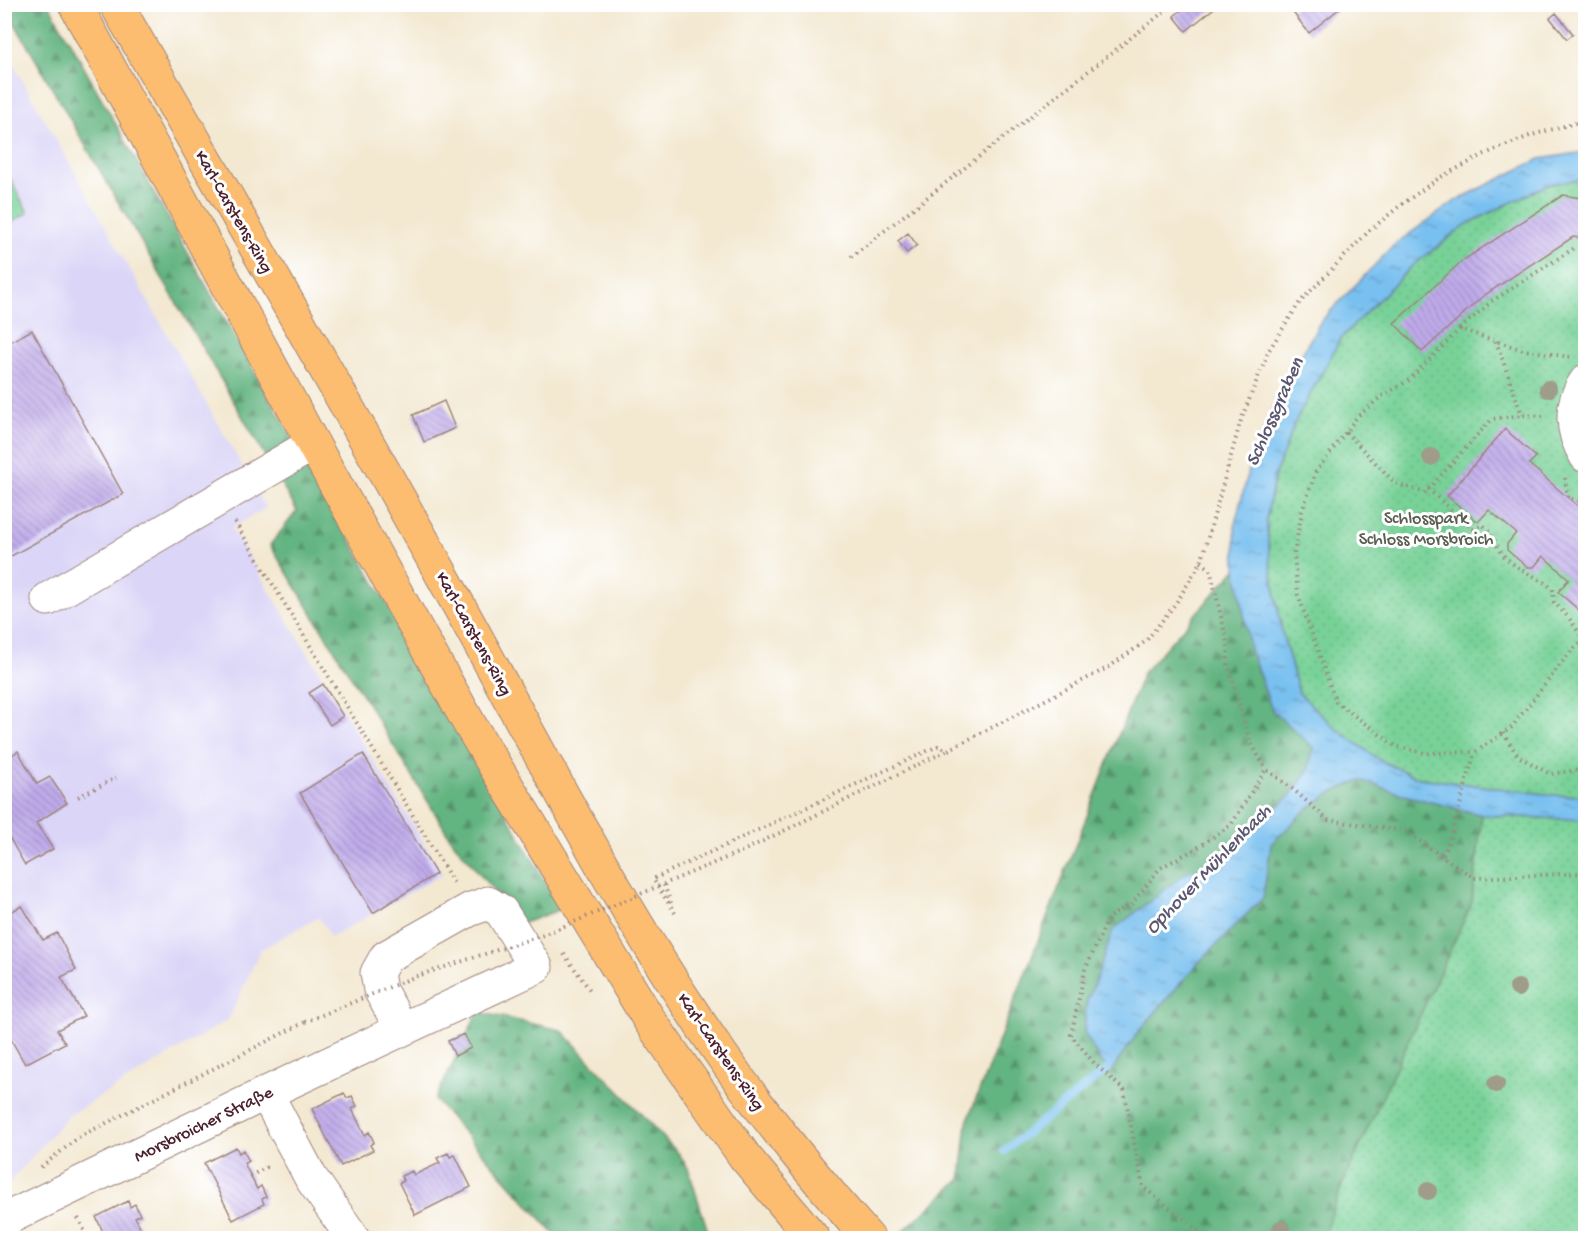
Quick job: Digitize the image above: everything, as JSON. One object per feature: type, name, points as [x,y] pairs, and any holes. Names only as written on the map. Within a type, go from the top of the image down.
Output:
[{"type":"main road","points":[[75,4],[314,444],[470,725],[650,1021],[746,1157],[813,1239]]},
{"type":"main road","name":"Karl-Carstens-Ring","points":[[116,4],[410,518],[592,849],[654,952],[722,1056],[798,1159],[868,1239]]},
{"type":"street","points":[[1580,369],[1573,417],[1577,441],[1586,456]]},
{"type":"street","points":[[48,599],[314,444]]},
{"type":"street","name":"Morsbroicher Straße","points":[[4,1220],[266,1093],[536,967],[501,911],[488,903],[469,910],[386,957],[377,973],[380,990],[402,1029]]},
{"type":"street","points":[[266,1093],[311,1178],[353,1239]]},
{"type":"path","points":[[851,257],[1174,4]]},
{"type":"path","points":[[40,1168],[79,1137],[305,1022],[414,977],[543,935],[747,849],[948,750],[1109,667],[1146,640],[1176,603],[1201,562],[1252,390],[1269,350],[1300,302],[1370,230],[1439,178],[1485,154],[1532,135],[1586,120]]},
{"type":"path","points":[[1428,489],[1473,529],[1483,525],[1504,556],[1524,573],[1553,589],[1554,602],[1585,639],[1571,651],[1511,728],[1474,752],[1424,753],[1395,746],[1336,702],[1298,595],[1294,554],[1302,511],[1316,472],[1357,417],[1382,396],[1408,381],[1492,301],[1576,247],[1586,249]]},
{"type":"path","points":[[1460,329],[1580,369]]},
{"type":"path","points":[[1496,341],[1522,415]]},
{"type":"path","points":[[1346,432],[1395,483],[1425,493],[1492,419],[1522,415],[1573,417]]},
{"type":"path","points":[[1564,480],[1568,498],[1586,503]]},
{"type":"path","points":[[221,498],[469,910]]},
{"type":"path","points":[[1201,562],[1210,569],[1228,646],[1228,664],[1251,741],[1266,769],[1328,820],[1405,831],[1474,878],[1586,873]]},
{"type":"path","points":[[1503,733],[1518,756],[1550,774],[1586,769]]},
{"type":"path","points":[[664,885],[675,913],[653,879],[938,746],[948,750]]},
{"type":"path","points":[[1443,855],[1468,782],[1474,752]]},
{"type":"path","points":[[1208,1239],[1143,1187],[1124,1090],[1095,1064],[1071,1035],[1085,970],[1109,917],[1131,905],[1160,868],[1197,848],[1231,825],[1266,769]]},
{"type":"path","points":[[78,797],[116,778]]},
{"type":"path","points":[[1571,1239],[1586,1229]]},
{"type":"shaded area","points":[[4,48],[266,508],[231,528],[443,874],[331,937],[319,917],[260,950],[229,1019],[68,1116],[5,1187]]},
{"type":"green space","points":[[4,5],[49,5],[253,369],[561,909],[521,924],[451,839],[270,545],[297,511]]},
{"type":"green space","points":[[5,169],[28,213],[4,225]]},
{"type":"green space","name":"Schlosspark Schloss Morsbroich","points":[[1585,179],[1585,796],[1552,795],[1419,778],[1381,761],[1334,727],[1299,693],[1282,632],[1271,568],[1266,520],[1275,474],[1296,420],[1341,338],[1411,267],[1467,224],[1549,184]]},
{"type":"green space","points":[[1236,569],[1250,649],[1272,709],[1314,747],[1308,771],[1290,796],[1208,870],[1097,977],[1087,1001],[1084,1032],[1101,1062],[1112,1069],[1139,1031],[1198,963],[1263,898],[1271,844],[1307,809],[1329,794],[1360,780],[1408,796],[1482,815],[1472,903],[1342,1185],[1323,1238],[895,1238],[961,1179],[967,1122],[1143,673]]},
{"type":"green space","points":[[1482,815],[1585,820],[1585,1238],[1323,1238],[1342,1185],[1472,903]]},
{"type":"green space","points":[[478,1012],[561,1030],[679,1154],[688,1168],[710,1238],[558,1238],[435,1100]]},
{"type":"water","name":"Schlossgraben","points":[[1585,152],[1585,179],[1549,184],[1467,224],[1411,267],[1341,338],[1296,420],[1275,474],[1266,520],[1271,568],[1282,632],[1299,693],[1334,727],[1381,761],[1419,778],[1552,795],[1585,796],[1585,820],[1482,815],[1408,796],[1360,780],[1329,794],[1307,809],[1271,844],[1263,898],[1198,963],[1139,1031],[1112,1070],[1101,1062],[1084,1032],[1087,1001],[1113,930],[1190,870],[1209,870],[1290,796],[1308,771],[1314,748],[1272,710],[1250,649],[1236,569],[1235,523],[1249,470],[1279,393],[1321,321],[1395,244],[1457,200],[1540,159]]},
{"type":"building","points":[[1189,4],[1219,4],[1186,31],[1174,16]]},
{"type":"building","points":[[1298,4],[1345,4],[1309,33],[1291,10]]},
{"type":"building","points":[[1556,13],[1573,34],[1567,39],[1550,18]]},
{"type":"building","points":[[1563,195],[1586,199],[1586,239],[1573,237],[1483,296],[1422,352],[1394,323],[1462,261]]},
{"type":"building","points":[[908,233],[917,245],[907,253],[898,241]]},
{"type":"building","points":[[32,330],[123,494],[4,560],[4,345]]},
{"type":"building","points":[[444,401],[455,428],[424,442],[413,415]]},
{"type":"building","points":[[1505,429],[1536,457],[1529,464],[1586,513],[1586,616],[1558,592],[1569,579],[1543,556],[1534,567],[1527,567],[1507,550],[1507,544],[1516,533],[1489,510],[1478,522],[1447,496]]},
{"type":"building","points":[[323,684],[343,716],[330,725],[309,693]]},
{"type":"building","points":[[18,751],[37,784],[50,777],[67,803],[36,823],[53,849],[25,865],[10,839],[4,842],[4,761]]},
{"type":"building","points":[[363,754],[436,874],[373,913],[300,793]]},
{"type":"building","points":[[4,906],[8,913],[22,906],[43,940],[57,933],[76,970],[61,977],[84,1016],[57,1030],[65,1043],[25,1064],[4,1027]]},
{"type":"building","points":[[464,1034],[471,1048],[455,1056],[448,1041]]},
{"type":"building","points":[[344,1093],[347,1098],[352,1096],[357,1106],[352,1109],[365,1135],[369,1132],[374,1142],[370,1145],[373,1150],[341,1166],[312,1109]]},
{"type":"building","points":[[236,1147],[239,1153],[243,1150],[249,1161],[244,1163],[257,1189],[261,1186],[266,1197],[262,1199],[264,1204],[233,1220],[204,1163]]},
{"type":"building","points":[[448,1153],[450,1157],[455,1155],[471,1187],[415,1215],[399,1183],[404,1181],[401,1176],[412,1171],[414,1175],[440,1163],[437,1158]]},
{"type":"building","points":[[128,1201],[130,1207],[135,1204],[140,1215],[135,1217],[146,1238],[106,1238],[96,1217]]},
{"type":"waterway","name":"Ophover Mühlenbach","points":[[1004,1151],[1109,1068],[1111,1059]]}]
